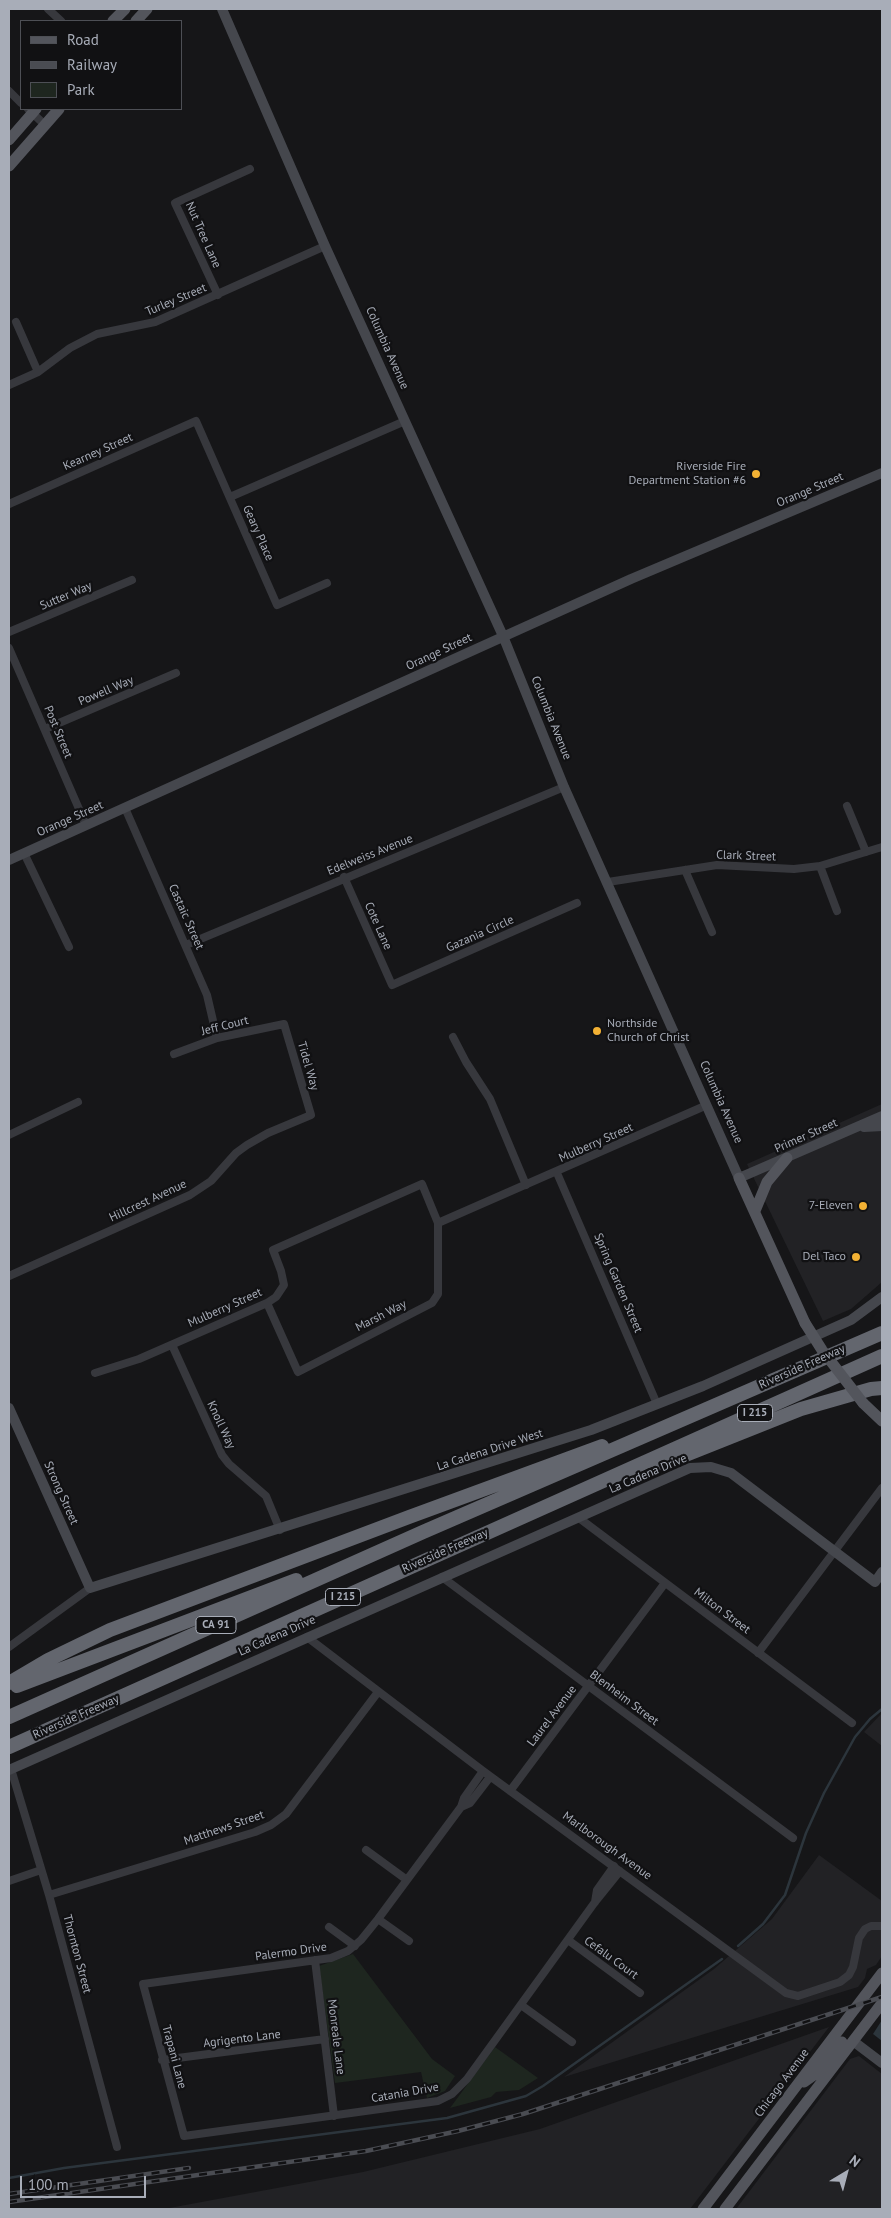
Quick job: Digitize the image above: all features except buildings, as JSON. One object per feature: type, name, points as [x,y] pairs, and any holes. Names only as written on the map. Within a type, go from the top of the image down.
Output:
[{"type":"highway","points":[[787,1372],[806,1358],[882,1322]]},
{"type":"highway","name":"Riverside Freeway","points":[[9,1717],[423,1532],[726,1402],[787,1372],[882,1332]]},
{"type":"highway","name":"Riverside Freeway","points":[[9,1747],[882,1356]]},
{"type":"highway","points":[[628,1470],[678,1458],[801,1409],[871,1389],[882,1388]]},
{"type":"highway","name":"I 215","points":[[9,1683],[48,1660],[101,1634],[408,1516],[726,1402]]},
{"type":"highway","points":[[9,1690],[423,1532]]},
{"type":"highway","name":"I 215","points":[[9,1752],[58,1726]]},
{"type":"main road","points":[[115,20],[124,9]]},
{"type":"main road","points":[[137,20],[147,9]]},
{"type":"main road","points":[[9,140],[32,110]]},
{"type":"main road","points":[[9,166],[58,110]]},
{"type":"main road","points":[[755,1211],[767,1182],[787,1158]]},
{"type":"main road","name":"Columbia Avenue","points":[[740,1178],[805,1323],[822,1350],[864,1403],[882,1421]]},
{"type":"main road","name":"Chicago Avenue","points":[[703,2209],[882,1973]]},
{"type":"main road","points":[[725,2209],[882,2003]]},
{"type":"main road","points":[[795,2088],[818,2072],[844,2040],[853,2041]]},
{"type":"street","points":[[48,9],[60,20]]},
{"type":"street","name":"Columbia Avenue","points":[[222,9],[325,246],[503,636],[564,787],[740,1178]]},
{"type":"street","points":[[9,91],[20,102]]},
{"type":"street","points":[[32,110],[45,125]]},
{"type":"street","name":"Nut Tree Lane","points":[[218,295],[175,203],[250,169]]},
{"type":"street","name":"Turley Street","points":[[9,385],[38,372],[70,348],[90,337],[113,330],[155,322],[325,246]]},
{"type":"street","points":[[16,322],[38,372]]},
{"type":"street","name":"Geary Place","points":[[196,421],[277,605],[327,583]]},
{"type":"street","name":"Kearney Street","points":[[9,504],[196,421]]},
{"type":"street","points":[[230,497],[405,421]]},
{"type":"street","name":"Orange Street","points":[[9,860],[631,579],[882,472]]},
{"type":"street","name":"Sutter Way","points":[[9,632],[132,580]]},
{"type":"street","name":"Post Street","points":[[9,648],[86,825]]},
{"type":"street","name":"Powell Way","points":[[45,729],[176,673]]},
{"type":"street","name":"Edelweiss Avenue","points":[[186,945],[344,877],[564,787]]},
{"type":"street","points":[[848,806],[866,852]]},
{"type":"street","name":"Castaic Street","points":[[125,808],[207,995],[217,1038]]},
{"type":"street","name":"Clark Street","points":[[608,882],[717,865],[794,869],[820,866],[882,847]]},
{"type":"street","points":[[24,853],[69,947]]},
{"type":"street","points":[[820,866],[837,911]]},
{"type":"street","points":[[685,870],[712,932]]},
{"type":"street","name":"Cote Lane","points":[[344,877],[392,984]]},
{"type":"street","name":"Gazania Circle","points":[[392,984],[577,903]]},
{"type":"street","name":"Jeff Court","points":[[174,1054],[217,1038],[284,1024]]},
{"type":"street","name":"Tidel Way","points":[[284,1024],[311,1115]]},
{"type":"street","points":[[454,1037],[466,1062],[490,1099],[526,1185]]},
{"type":"street","points":[[9,1135],[78,1102]]},
{"type":"street","name":"Mulberry Street","points":[[438,1223],[557,1173],[707,1105]]},
{"type":"street","name":"Hillcrest Avenue","points":[[9,1276],[190,1195],[211,1181],[236,1153],[247,1144],[311,1115]]},
{"type":"street","name":"Primer Street","points":[[740,1178],[882,1116]]},
{"type":"street","points":[[856,1128],[882,1126]]},
{"type":"street","name":"Spring Garden Street","points":[[557,1173],[657,1404]]},
{"type":"street","name":"Mulberry Street","points":[[95,1373],[139,1359],[267,1303],[276,1297],[284,1285],[273,1250],[422,1184]]},
{"type":"street","name":"Marsh Way","points":[[267,1303],[298,1372],[432,1303],[438,1294],[438,1223],[422,1184]]},
{"type":"street","name":"La Cadena Drive West","points":[[90,1588],[535,1449],[703,1386],[851,1320],[882,1297]]},
{"type":"street","name":"Knoll Way","points":[[172,1345],[222,1455],[229,1464],[266,1496],[280,1530]]},
{"type":"street","name":"Strong Street","points":[[9,1408],[90,1588]]},
{"type":"street","name":"La Cadena Drive","points":[[10,1769],[690,1468],[724,1470],[738,1478],[834,1551]]},
{"type":"street","points":[[758,1653],[882,1488]]},
{"type":"street","name":"Milton Street","points":[[579,1518],[852,1723]]},
{"type":"street","points":[[834,1551],[879,1584],[882,1572]]},
{"type":"street","name":"Blenheim Street","points":[[442,1577],[793,1838]]},
{"type":"street","name":"Laurel Avenue","points":[[510,1791],[665,1583]]},
{"type":"street","points":[[9,1647],[90,1588]]},
{"type":"street","name":"Marlborough Avenue","points":[[307,1637],[490,1777],[786,1993],[798,1996],[840,1982],[849,1975],[853,1967],[859,1938],[871,1926],[882,1926]]},
{"type":"street","name":"Matthews Street","points":[[49,1895],[255,1832],[271,1825],[286,1814],[378,1692]]},
{"type":"street","name":"Thornton Street","points":[[10,1769],[49,1895],[117,2147]]},
{"type":"street","name":"Palermo Drive","points":[[143,1984],[331,1958],[356,1946],[461,1807],[464,1798],[483,1771]]},
{"type":"street","name":"Palermo Drive","points":[[461,1807],[470,1803],[490,1777]]},
{"type":"street","points":[[366,1850],[407,1880]]},
{"type":"street","name":"Catania Drive","points":[[595,1902],[597,1890],[614,1866]]},
{"type":"street","points":[[9,1881],[41,1870]]},
{"type":"street","name":"Catania Drive","points":[[184,2136],[438,2101],[452,2094],[467,2079],[595,1902],[620,1872]]},
{"type":"street","points":[[378,1919],[409,1941]]},
{"type":"street","points":[[329,1927],[356,1946]]},
{"type":"street","name":"Cefalu Court","points":[[568,1940],[640,1993]]},
{"type":"street","name":"Monreale Lane","points":[[315,1960],[334,2116]]},
{"type":"street","name":"Trapani Lane","points":[[143,1984],[184,2136]]},
{"type":"street","points":[[521,2005],[572,2042]]},
{"type":"street","name":"Agrigento Lane","points":[[162,2060],[325,2039]]},
{"type":"street","points":[[853,2041],[882,2063]]},
{"type":"shaded area","points":[[882,1104],[882,1282],[851,1309],[823,1321],[747,1164]]},
{"type":"shaded area","points":[[882,1713],[882,1746],[864,1732]]},
{"type":"shaded area","points":[[819,1855],[882,1901],[882,1956],[876,1965],[867,1969],[865,1978],[858,1987],[564,2077],[714,1969],[772,1919]]},
{"type":"shaded area","points":[[882,2020],[882,2041],[873,2034]]},
{"type":"shaded area","points":[[829,2027],[690,2209],[164,2209],[363,2172],[540,2129]]},
{"type":"shaded area","points":[[859,2056],[882,2074],[882,2209],[736,2209],[850,2059]]},
{"type":"green space","points":[[353,1954],[432,2059],[455,2076],[445,2091],[427,2098],[421,2072],[335,2083],[319,1966]]},
{"type":"green space","points":[[495,2047],[538,2078],[519,2090],[496,2092],[491,2097],[450,2108]]},
{"type":"waterway","points":[[738,1946],[763,1924],[785,1895],[806,1833],[824,1793],[855,1737],[870,1719],[882,1709]]},
{"type":"waterway","points":[[9,2178],[64,2168],[447,2118],[526,2096],[543,2086],[722,1959]]},
{"type":"railway","points":[[9,2202],[366,2151],[458,2131],[523,2114],[882,1997]]},
{"type":"railway","points":[[9,2194],[189,2168]]},
{"type":"place","name":"Riverside Fire Department Station #6","points":[[756,474]]},
{"type":"place","name":"Northside Church of Christ","points":[[597,1031]]},
{"type":"place","name":"7-Eleven","points":[[863,1206]]},
{"type":"place","name":"Del Taco","points":[[856,1257]]}]
